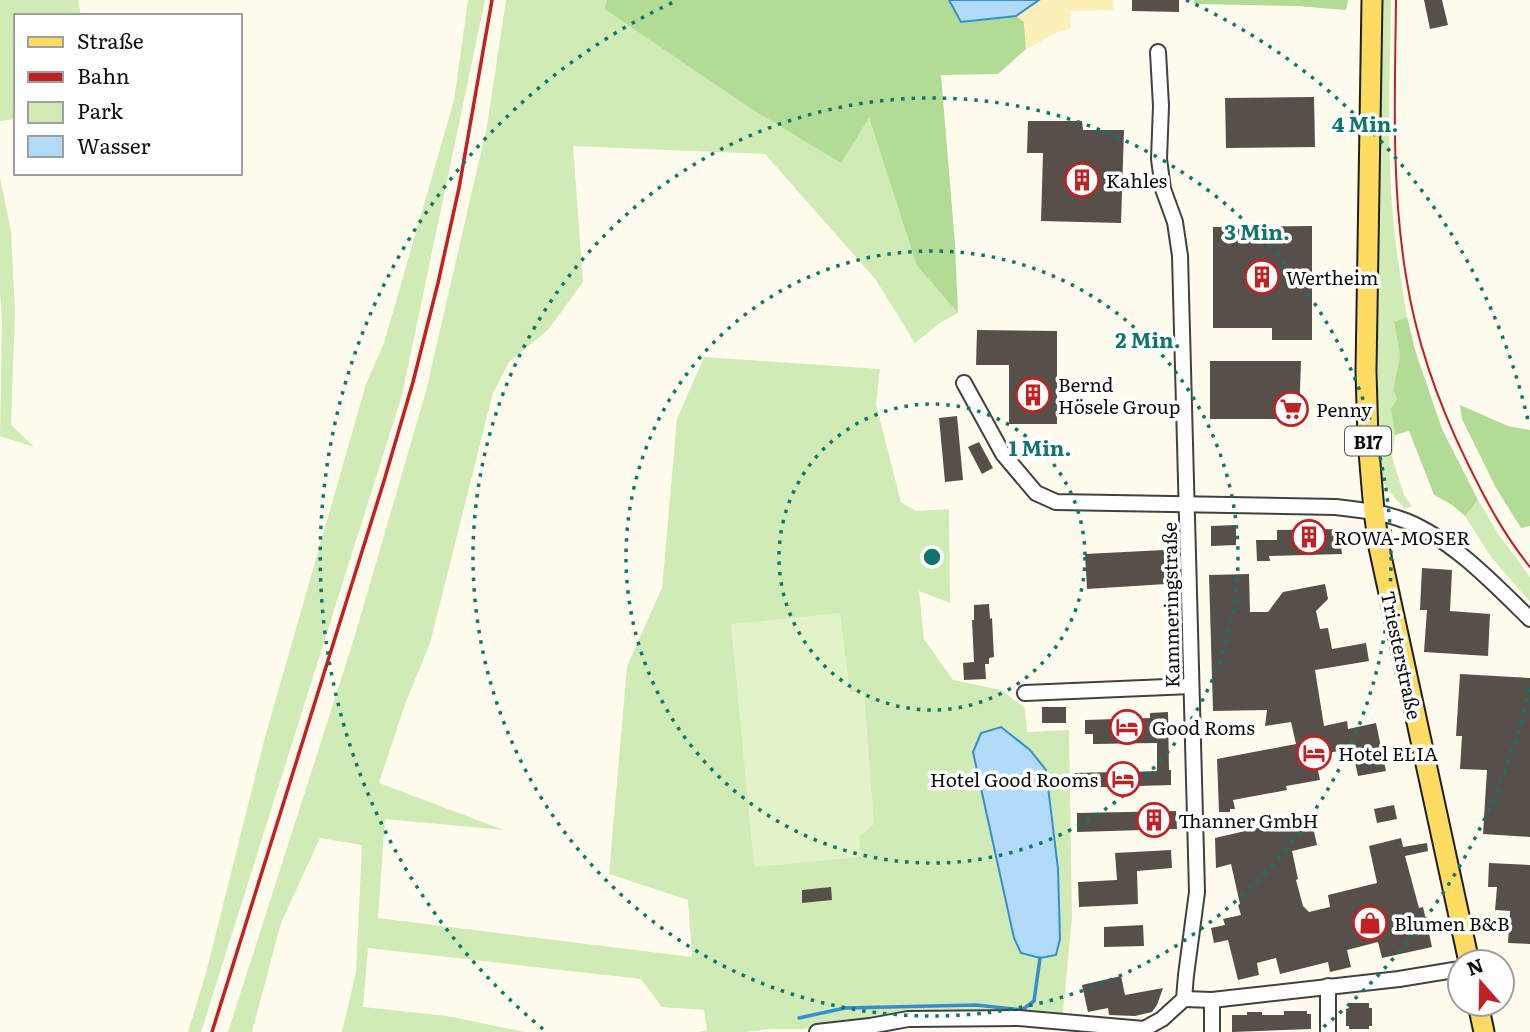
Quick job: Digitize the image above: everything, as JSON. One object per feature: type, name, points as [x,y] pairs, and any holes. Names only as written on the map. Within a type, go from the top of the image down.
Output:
[{"type":"main road","name":"B17","points":[[1372,0],[1366,371],[1367,440],[1374,511]]},
{"type":"main road","name":"Triesterstraße","points":[[1374,511],[1378,547],[1466,948]]},
{"type":"street","points":[[1158,52],[1163,189],[1175,222],[1180,256],[1187,504]]},
{"type":"street","name":"Kammeringstraße","points":[[964,383],[1003,454],[1036,493],[1056,502],[1336,507],[1374,511],[1404,520],[1432,535],[1480,571],[1530,619]]},
{"type":"street","name":"Kammeringstraße","points":[[1184,999],[1197,892],[1187,504]]},
{"type":"street","points":[[1025,693],[1191,686]]},
{"type":"street","points":[[817,1032],[872,1029],[908,1019],[1020,1018],[1144,1029],[1162,1019],[1184,999],[1212,1000],[1446,971]]},
{"type":"street","points":[[1328,986],[1328,1032]]},
{"type":"street","points":[[1212,1000],[1212,1032]]},
{"type":"green space","points":[[0,0],[78,0],[81,14],[14,14],[14,119],[0,121]]},
{"type":"green space","points":[[468,0],[485,0],[402,395],[201,1032],[188,1032],[206,973],[265,737],[366,384],[384,343],[454,100]]},
{"type":"green space","points":[[506,0],[607,0],[604,9],[750,108],[841,162],[869,118],[917,266],[958,313],[915,343],[876,280],[765,154],[573,146],[583,282],[548,330],[509,362],[493,393],[430,643],[404,707],[379,783],[504,830],[385,819],[378,918],[692,957],[688,900],[609,874],[627,666],[662,588],[677,419],[704,357],[880,369],[876,404],[901,502],[916,511],[949,509],[950,603],[919,591],[924,639],[953,680],[1001,690],[1025,708],[1027,732],[1069,730],[1072,917],[1063,1013],[895,1014],[869,1021],[803,1029],[699,1032],[707,1030],[704,1010],[662,1007],[641,979],[368,948],[363,1007],[447,1016],[525,1032],[342,1032],[356,972],[362,845],[320,838],[281,923],[252,1032],[228,1032],[353,642],[426,391],[487,126]]},
{"type":"green space","points":[[607,0],[949,0],[961,22],[1016,16],[1024,21],[1026,49],[998,74],[941,75],[958,313],[917,266],[869,118],[841,163],[750,108],[604,9]]},
{"type":"green space","points":[[1194,0],[1348,0],[1346,10],[1194,4]]},
{"type":"green space","points":[[1380,0],[1391,0],[1390,179],[1407,317],[1394,323],[1400,356],[1393,390],[1397,399],[1391,409],[1395,435],[1392,457],[1404,495],[1412,506],[1405,509],[1380,477]]},
{"type":"green space","points":[[0,178],[11,231],[15,312],[11,425],[34,447],[0,436]]},
{"type":"green space","points":[[1407,317],[1416,353],[1442,429],[1478,500],[1465,516],[1434,495],[1409,431],[1395,435],[1391,409],[1397,399],[1393,390],[1400,356],[1394,322]]},
{"type":"green space","points":[[1460,405],[1508,426],[1530,430],[1530,526],[1521,528],[1496,488],[1462,419]]},
{"type":"green space","points":[[1478,500],[1499,535],[1530,577],[1530,602],[1491,557],[1465,516]]},
{"type":"green space","points":[[840,613],[850,692],[864,692],[874,824],[859,836],[861,857],[754,867],[731,624]]},
{"type":"sand","points":[[1039,0],[1113,0],[1113,10],[1070,11],[1071,28],[1026,49],[1024,22],[1016,16]]},
{"type":"water","points":[[949,0],[1039,0],[1016,16],[961,22]]},
{"type":"water","points":[[1001,727],[1030,750],[1046,770],[1058,869],[1060,939],[1056,955],[1040,958],[1021,953],[1014,938],[973,752],[981,733]]},
{"type":"building","points":[[1132,0],[1179,0],[1179,12],[1132,11]]},
{"type":"building","points":[[1424,0],[1442,0],[1448,25],[1430,29]]},
{"type":"building","points":[[1314,97],[1315,147],[1226,148],[1225,98]]},
{"type":"building","name":"Kahles","points":[[1028,121],[1082,121],[1083,130],[1124,130],[1121,223],[1041,221],[1043,153],[1027,153]]},
{"type":"building","name":"Wertheim","points":[[1312,226],[1312,340],[1272,340],[1272,328],[1213,328],[1213,227]]},
{"type":"building","name":"Bernd Hösele Group","points":[[977,330],[1057,331],[1057,424],[1009,424],[1009,365],[976,365]]},
{"type":"building","points":[[1210,361],[1301,361],[1299,419],[1210,419]]},
{"type":"building","points":[[957,416],[963,480],[945,482],[939,418]]},
{"type":"building","points":[[979,442],[993,468],[982,474],[968,447]]},
{"type":"building","points":[[1236,525],[1236,545],[1211,546],[1211,526]]},
{"type":"building","name":"ROWA-MOSER","points":[[1339,529],[1342,554],[1269,556],[1270,561],[1257,561],[1256,540],[1277,540],[1277,530]]},
{"type":"building","points":[[1164,550],[1166,584],[1087,589],[1085,554]]},
{"type":"building","points":[[1422,568],[1452,570],[1450,611],[1490,614],[1488,656],[1424,652],[1427,610],[1420,610]]},
{"type":"building","points":[[1249,574],[1250,612],[1268,612],[1283,592],[1325,584],[1328,599],[1316,611],[1320,629],[1328,628],[1332,649],[1366,643],[1369,661],[1315,670],[1324,726],[1347,721],[1348,729],[1376,723],[1386,771],[1358,776],[1352,748],[1315,756],[1320,780],[1286,786],[1287,790],[1233,800],[1235,809],[1219,812],[1217,759],[1296,744],[1291,722],[1265,726],[1267,710],[1213,711],[1209,575]]},
{"type":"building","points":[[989,604],[994,657],[989,658],[989,664],[985,664],[986,679],[964,680],[963,663],[974,662],[974,605]]},
{"type":"building","points":[[1460,674],[1530,678],[1530,837],[1483,834],[1487,770],[1460,769],[1462,736],[1456,736]]},
{"type":"building","points":[[1042,707],[1066,707],[1066,723],[1042,723]]},
{"type":"building","points":[[1168,712],[1171,785],[1075,788],[1075,773],[1115,772],[1115,768],[1130,768],[1130,772],[1157,771],[1157,743],[1093,744],[1093,734],[1085,734],[1085,720],[1150,718],[1150,713]]},
{"type":"building","points":[[1394,805],[1397,819],[1377,823],[1374,809]]},
{"type":"building","points":[[1176,811],[1177,829],[1077,832],[1077,813]]},
{"type":"building","points":[[1310,814],[1317,845],[1292,851],[1303,906],[1309,912],[1330,907],[1328,895],[1377,883],[1369,846],[1401,838],[1403,847],[1427,843],[1428,851],[1405,856],[1419,908],[1423,907],[1432,947],[1382,958],[1378,942],[1347,950],[1351,967],[1330,972],[1328,962],[1280,974],[1276,958],[1257,963],[1259,975],[1238,980],[1228,940],[1214,943],[1211,928],[1225,925],[1223,919],[1241,915],[1231,864],[1216,868],[1215,838]]},
{"type":"building","points":[[1171,850],[1172,868],[1137,871],[1138,904],[1079,907],[1078,882],[1117,880],[1115,853]]},
{"type":"building","points":[[1489,863],[1530,865],[1530,944],[1508,943],[1510,911],[1495,910],[1497,887],[1488,887]]},
{"type":"building","points":[[831,887],[832,900],[802,903],[802,890]]},
{"type":"building","points":[[1143,925],[1144,946],[1104,947],[1104,927]]},
{"type":"building","points":[[1121,976],[1125,995],[1163,988],[1152,1012],[1135,1016],[1109,1015],[1108,1008],[1088,1012],[1082,985]]},
{"type":"building","points":[[1349,1003],[1369,1003],[1369,1008],[1372,1008],[1372,1026],[1369,1026],[1369,1029],[1349,1029],[1349,1026],[1346,1026],[1346,1009],[1349,1008]]},
{"type":"building","points":[[1284,1011],[1307,1011],[1307,1014],[1311,1014],[1311,1029],[1232,1032],[1232,1015],[1262,1012],[1262,1015],[1284,1015]]},
{"type":"waterway","points":[[799,1018],[845,1008],[976,1005],[1022,1010],[1034,1001],[1040,958]]},
{"type":"tram line","points":[[1396,0],[1395,138],[1398,207],[1410,300],[1429,371],[1456,440],[1496,516],[1530,567]]},
{"type":"railway","points":[[212,1032],[413,382],[459,188],[492,0]]},
{"type":"place","name":"Kahles","points":[[1082,180]]},
{"type":"place","name":"Wertheim","points":[[1262,277]]},
{"type":"place","name":"Bernd Hösele Group","points":[[1033,395]]},
{"type":"place","name":"Penny","points":[[1291,409]]},
{"type":"place","name":"ROWA-MOSER","points":[[1309,537]]},
{"type":"place","name":"Good Roms","points":[[1127,727]]},
{"type":"place","name":"Hotel ELIA","points":[[1314,753]]},
{"type":"place","name":"Hotel Good Rooms","points":[[1123,779]]},
{"type":"place","name":"Thanner GmbH","points":[[1154,820]]},
{"type":"place","name":"Blumen B&B","points":[[1370,923]]}]
